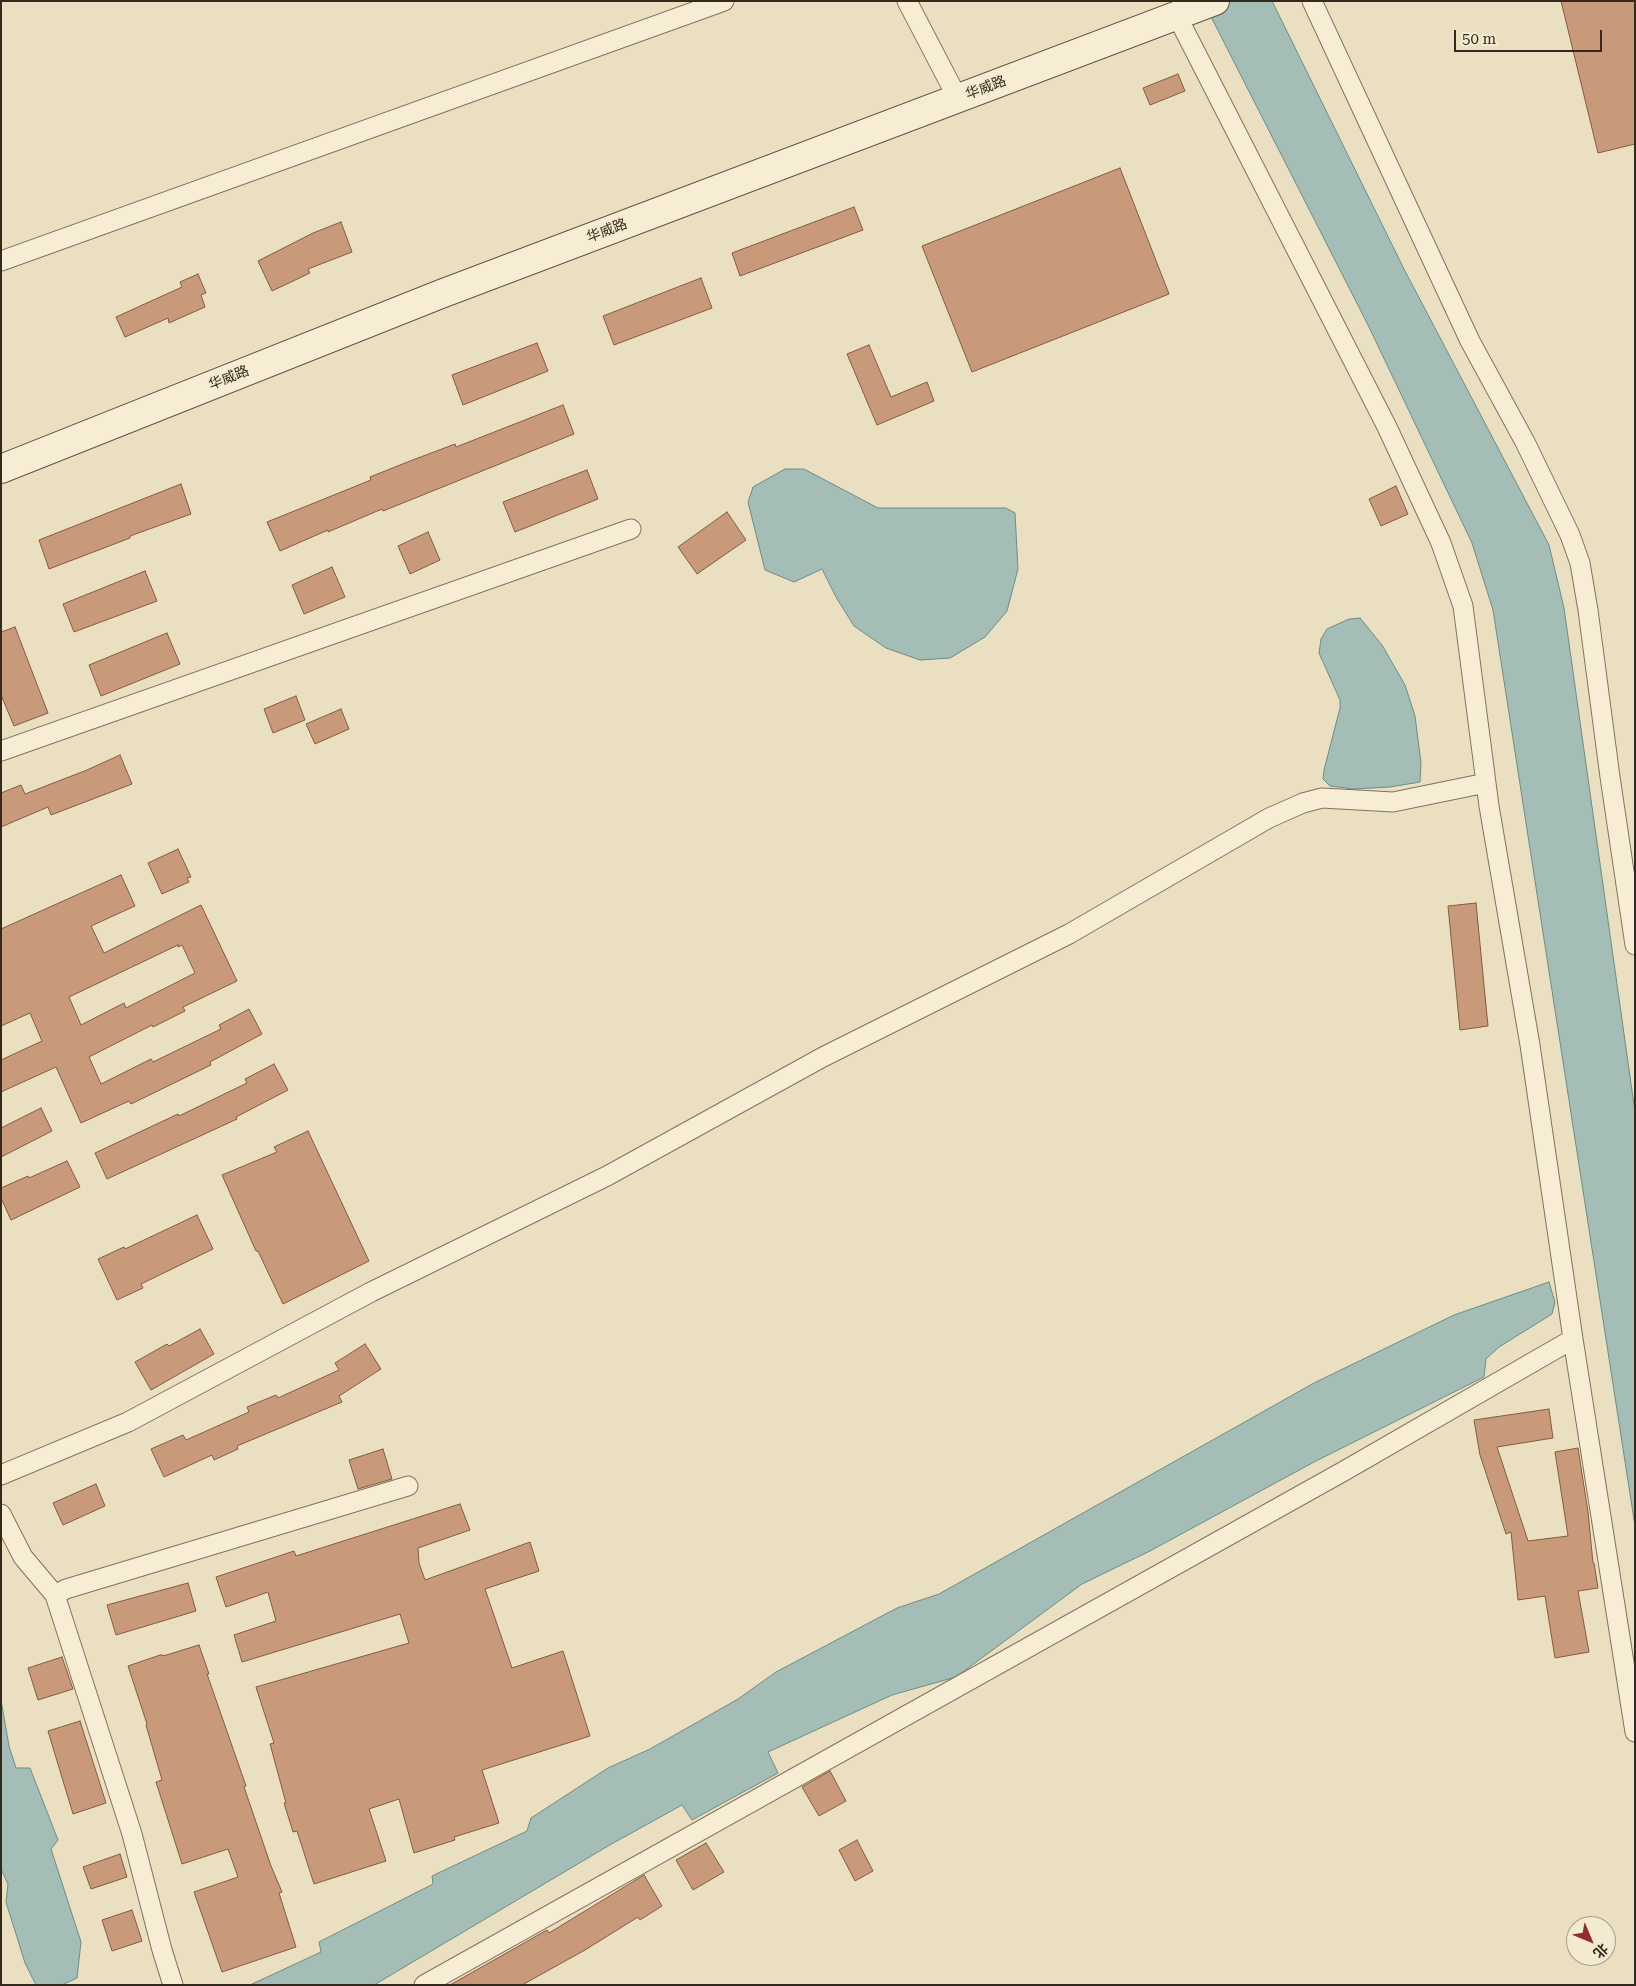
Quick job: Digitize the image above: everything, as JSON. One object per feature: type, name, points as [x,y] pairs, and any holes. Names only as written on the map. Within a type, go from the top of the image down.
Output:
[{"type":"main road","name":"华威路","points":[[1,469],[441,294],[1216,1]]},
{"type":"street","points":[[1,261],[724,1]]},
{"type":"street","points":[[907,1],[958,99]]},
{"type":"street","points":[[1312,1],[1470,341],[1525,442],[1580,563],[1635,945]]},
{"type":"street","points":[[1177,16],[1387,427],[1441,542],[1463,606],[1486,783],[1530,1044],[1573,1339],[1635,1732]]},
{"type":"street","points":[[1,751],[631,529]]},
{"type":"street","points":[[1,1475],[128,1422],[371,1292],[607,1176],[823,1057],[1069,934],[1269,818],[1303,803],[1322,798],[1392,802],[1486,783]]},
{"type":"street","points":[[424,1985],[1344,1471],[1573,1339]]},
{"type":"street","points":[[55,1595],[66,1589],[408,1486]]},
{"type":"street","points":[[1,1514],[23,1557],[55,1595],[132,1834],[173,1985]]},
{"type":"water","points":[[1203,1],[1272,1],[1405,271],[1549,545],[1564,608],[1635,1112],[1635,1526],[1493,610],[1472,543],[1368,325]]},
{"type":"water","points":[[785,469],[804,469],[878,508],[1006,508],[1015,513],[1018,569],[1007,611],[985,637],[950,658],[920,660],[886,648],[854,626],[822,569],[794,582],[765,570],[748,502],[753,487]]},
{"type":"water","points":[[1360,618],[1382,645],[1405,685],[1415,716],[1421,763],[1420,782],[1390,787],[1353,789],[1330,786],[1323,779],[1340,708],[1340,700],[1319,653],[1321,639],[1327,629],[1349,619]]},
{"type":"water","points":[[1549,1282],[1555,1302],[1552,1314],[1499,1347],[1486,1359],[1484,1377],[1314,1462],[1150,1551],[1082,1584],[956,1677],[892,1695],[768,1752],[778,1773],[692,1820],[682,1805],[608,1846],[374,1985],[250,1985],[321,1952],[319,1942],[433,1884],[432,1876],[527,1831],[531,1818],[608,1768],[650,1749],[738,1699],[776,1672],[897,1608],[939,1594],[1314,1383],[1454,1315]]},
{"type":"water","points":[[1,1700],[9,1746],[16,1768],[30,1768],[58,1840],[51,1849],[81,1942],[77,1978],[62,1985],[36,1985],[25,1963],[6,1902],[8,1884],[1,1869]]},
{"type":"building","points":[[1561,1],[1635,1],[1635,144],[1598,153]]},
{"type":"building","points":[[1178,74],[1185,91],[1150,105],[1143,88]]},
{"type":"building","points":[[1120,168],[1169,294],[972,372],[922,246]]},
{"type":"building","points":[[854,207],[863,230],[740,276],[732,253]]},
{"type":"building","points":[[341,222],[352,252],[308,269],[310,273],[272,291],[258,261],[313,233]]},
{"type":"building","points":[[198,274],[206,293],[201,295],[205,307],[169,323],[168,318],[125,337],[116,317],[182,287],[180,282]]},
{"type":"building","points":[[701,278],[712,308],[614,345],[603,316]]},
{"type":"building","points":[[537,343],[548,371],[463,405],[452,375]]},
{"type":"building","points":[[869,345],[891,397],[927,382],[934,401],[877,425],[847,354]]},
{"type":"building","points":[[563,405],[574,434],[383,511],[382,509],[328,532],[328,530],[280,551],[267,522],[371,480],[370,477],[410,461],[455,444],[456,447]]},
{"type":"building","points":[[587,470],[598,499],[515,532],[503,502]]},
{"type":"building","points":[[181,484],[191,514],[130,536],[130,538],[49,569],[39,540]]},
{"type":"building","points":[[1396,486],[1408,514],[1381,526],[1369,499]]},
{"type":"building","points":[[727,512],[746,540],[697,574],[678,547]]},
{"type":"building","points":[[428,532],[440,560],[410,574],[398,546]]},
{"type":"building","points":[[332,567],[345,597],[304,614],[292,585]]},
{"type":"building","points":[[145,571],[157,601],[74,632],[63,604]]},
{"type":"building","points":[[15,627],[48,713],[14,726],[1,695],[1,632]]},
{"type":"building","points":[[167,633],[180,664],[101,696],[89,665]]},
{"type":"building","points":[[296,696],[305,720],[273,733],[264,709]]},
{"type":"building","points":[[341,709],[349,729],[315,744],[306,724]]},
{"type":"building","points":[[120,755],[132,784],[51,815],[48,807],[1,827],[1,793],[21,785],[25,794]]},
{"type":"building","points":[[178,849],[191,877],[187,878],[189,882],[162,894],[148,863]]},
{"type":"building","points":[[121,875],[135,906],[91,926],[104,953],[201,905],[237,981],[183,1007],[185,1011],[153,1027],[152,1025],[89,1057],[101,1084],[151,1059],[153,1062],[221,1029],[219,1025],[249,1009],[262,1034],[210,1062],[211,1065],[131,1104],[129,1101],[81,1123],[56,1067],[1,1092],[1,1060],[42,1041],[30,1013],[1,1026],[1,929]],"holes":[[[178,945],[178,947],[182,945],[195,973],[126,1008],[124,1003],[81,1025],[69,997]]]},
{"type":"building","points":[[1476,903],[1488,1026],[1460,1030],[1448,906]]},
{"type":"building","points":[[274,1064],[288,1090],[236,1117],[237,1119],[107,1179],[95,1153],[178,1114],[179,1116],[247,1083],[245,1079]]},
{"type":"building","points":[[41,1108],[52,1131],[1,1157],[1,1128]]},
{"type":"building","points":[[308,1131],[369,1261],[283,1304],[258,1251],[256,1251],[222,1175],[277,1152],[274,1147]]},
{"type":"building","points":[[67,1161],[80,1187],[11,1220],[1,1198],[1,1188]]},
{"type":"building","points":[[197,1215],[213,1249],[141,1284],[143,1288],[117,1300],[98,1259],[124,1247],[125,1249]]},
{"type":"building","points":[[200,1329],[214,1354],[151,1390],[135,1362],[167,1344],[169,1346]]},
{"type":"building","points":[[365,1344],[381,1369],[339,1396],[342,1402],[237,1446],[238,1449],[214,1460],[212,1455],[164,1477],[151,1449],[183,1435],[186,1440],[249,1412],[247,1407],[276,1395],[278,1398],[339,1370],[335,1363]]},
{"type":"building","points":[[1549,1409],[1553,1438],[1497,1447],[1528,1541],[1568,1536],[1555,1452],[1578,1448],[1598,1588],[1578,1591],[1589,1652],[1555,1658],[1545,1596],[1518,1600],[1511,1532],[1506,1534],[1480,1455],[1474,1420]]},
{"type":"building","points":[[383,1449],[392,1479],[358,1489],[349,1460]]},
{"type":"building","points":[[96,1484],[105,1506],[63,1525],[53,1503]]},
{"type":"building","points":[[460,1504],[470,1530],[418,1548],[419,1563],[425,1580],[530,1542],[539,1571],[485,1589],[512,1668],[563,1651],[590,1736],[482,1770],[499,1823],[454,1837],[455,1840],[414,1853],[399,1799],[369,1809],[386,1861],[314,1884],[297,1831],[293,1832],[284,1803],[286,1803],[270,1744],[274,1743],[256,1687],[409,1643],[400,1614],[242,1662],[234,1635],[276,1621],[268,1592],[226,1607],[216,1577],[294,1551],[296,1556]]},
{"type":"building","points":[[188,1583],[196,1611],[116,1635],[107,1605]]},
{"type":"building","points":[[199,1645],[209,1674],[207,1674],[246,1786],[244,1787],[282,1892],[279,1893],[296,1947],[222,1972],[194,1892],[238,1877],[228,1849],[182,1864],[156,1782],[162,1780],[147,1724],[128,1666]]},
{"type":"building","points":[[62,1657],[73,1689],[38,1700],[28,1668]]},
{"type":"building","points":[[80,1721],[106,1803],[73,1814],[48,1731]]},
{"type":"building","points":[[830,1771],[846,1801],[819,1816],[802,1787]]},
{"type":"building","points":[[857,1840],[873,1871],[855,1881],[839,1850]]},
{"type":"building","points":[[706,1843],[724,1872],[693,1890],[676,1860]]},
{"type":"building","points":[[120,1854],[127,1877],[91,1889],[83,1867]]},
{"type":"building","points":[[644,1875],[662,1906],[640,1920],[638,1917],[585,1950],[522,1985],[450,1985],[547,1930],[549,1933]]},
{"type":"building","points":[[132,1910],[142,1941],[112,1951],[102,1920]]}]
